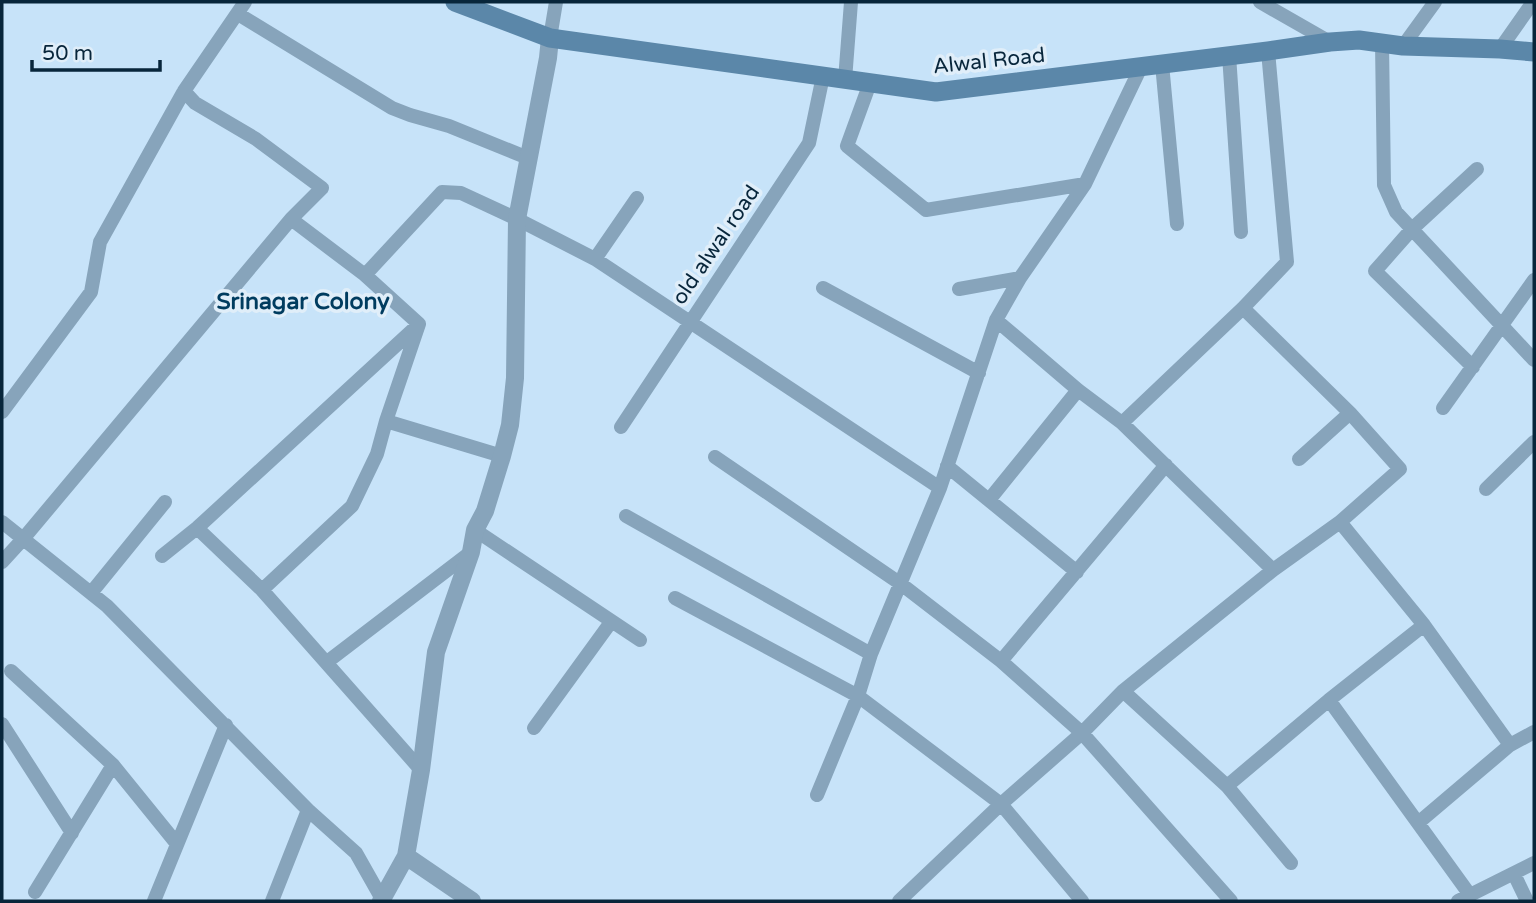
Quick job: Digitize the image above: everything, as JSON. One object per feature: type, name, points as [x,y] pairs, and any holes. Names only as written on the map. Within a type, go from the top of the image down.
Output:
[{"type":"main road","name":"Alwal Road","points":[[455,2],[550,38],[936,92],[1359,40],[1403,46],[1534,52]]},
{"type":"street","points":[[382,900],[406,856],[421,770],[436,652],[471,552],[475,530],[485,511],[510,425],[514,378],[517,219],[556,2]]},
{"type":"street","points":[[845,80],[850,2]]},
{"type":"street","points":[[1261,2],[1330,42]]},
{"type":"street","points":[[1403,46],[1435,2]]},
{"type":"street","points":[[1500,49],[1534,2]]},
{"type":"street","points":[[2,412],[91,292],[100,242],[184,92],[242,8],[392,108],[410,116],[449,126],[528,158]]},
{"type":"street","points":[[1382,43],[1384,185],[1395,212],[1534,360]]},
{"type":"street","points":[[1122,424],[1287,262],[1268,51]]},
{"type":"street","points":[[1229,55],[1241,232]]},
{"type":"street","points":[[1162,64],[1177,224]]},
{"type":"street","points":[[817,795],[858,696],[871,654],[940,488],[996,320],[1020,278],[1085,184],[1141,67]]},
{"type":"street","name":"old alwal road","points":[[621,427],[809,143],[823,76]]},
{"type":"street","points":[[870,83],[847,146],[926,210],[1085,184]]},
{"type":"street","points":[[2,562],[291,219],[322,188],[256,139],[195,103],[184,92]]},
{"type":"street","points":[[1473,367],[1376,271],[1412,229],[1477,169]]},
{"type":"street","points":[[365,275],[442,192],[461,193],[595,259],[940,488]]},
{"type":"street","points":[[595,259],[637,198]]},
{"type":"street","points":[[291,219],[365,275],[419,324]]},
{"type":"street","points":[[959,289],[1020,278]]},
{"type":"street","points":[[1443,408],[1534,280]]},
{"type":"street","points":[[823,288],[979,373]]},
{"type":"street","points":[[899,901],[1001,804],[1082,733],[1123,691],[1273,570],[1340,522],[1400,469],[1350,413],[1243,308]]},
{"type":"street","points":[[996,320],[1122,424],[1273,570]]},
{"type":"street","points":[[262,590],[352,506],[377,454],[419,324]]},
{"type":"street","points":[[162,556],[197,528],[419,324]]},
{"type":"street","points":[[989,500],[1078,390]]},
{"type":"street","points":[[1298,459],[1350,413]]},
{"type":"street","points":[[386,421],[502,456]]},
{"type":"street","points":[[1486,489],[1534,442]]},
{"type":"street","points":[[715,457],[901,584],[1001,661],[1082,733],[1231,901]]},
{"type":"street","points":[[1001,661],[1166,465]]},
{"type":"street","points":[[947,466],[1077,572]]},
{"type":"street","points":[[91,593],[165,502]]},
{"type":"street","points":[[626,516],[871,654]]},
{"type":"street","points":[[2,522],[107,606],[308,810],[356,853],[382,900]]},
{"type":"street","points":[[1340,522],[1424,625],[1510,745]]},
{"type":"street","points":[[197,528],[262,590],[421,770]]},
{"type":"street","points":[[475,530],[640,640]]},
{"type":"street","points":[[327,662],[471,552]]},
{"type":"street","points":[[675,598],[858,696],[1001,804],[1082,901]]},
{"type":"street","points":[[534,727],[611,622]]},
{"type":"street","points":[[1227,786],[1424,625]]},
{"type":"street","points":[[11,671],[113,765],[177,844]]},
{"type":"street","points":[[1123,691],[1227,786],[1290,863]]},
{"type":"street","points":[[1329,700],[1418,823],[1464,898],[1534,863]]},
{"type":"street","points":[[2,724],[72,833]]},
{"type":"street","points":[[154,901],[226,725]]},
{"type":"street","points":[[1418,823],[1510,745],[1534,732]]},
{"type":"street","points":[[35,892],[113,765]]},
{"type":"street","points":[[272,901],[308,810]]},
{"type":"street","points":[[406,856],[472,901]]},
{"type":"street","points":[[1514,874],[1527,901]]},
{"type":"district","name":"Srinagar Colony","points":[[303,302]]}]
